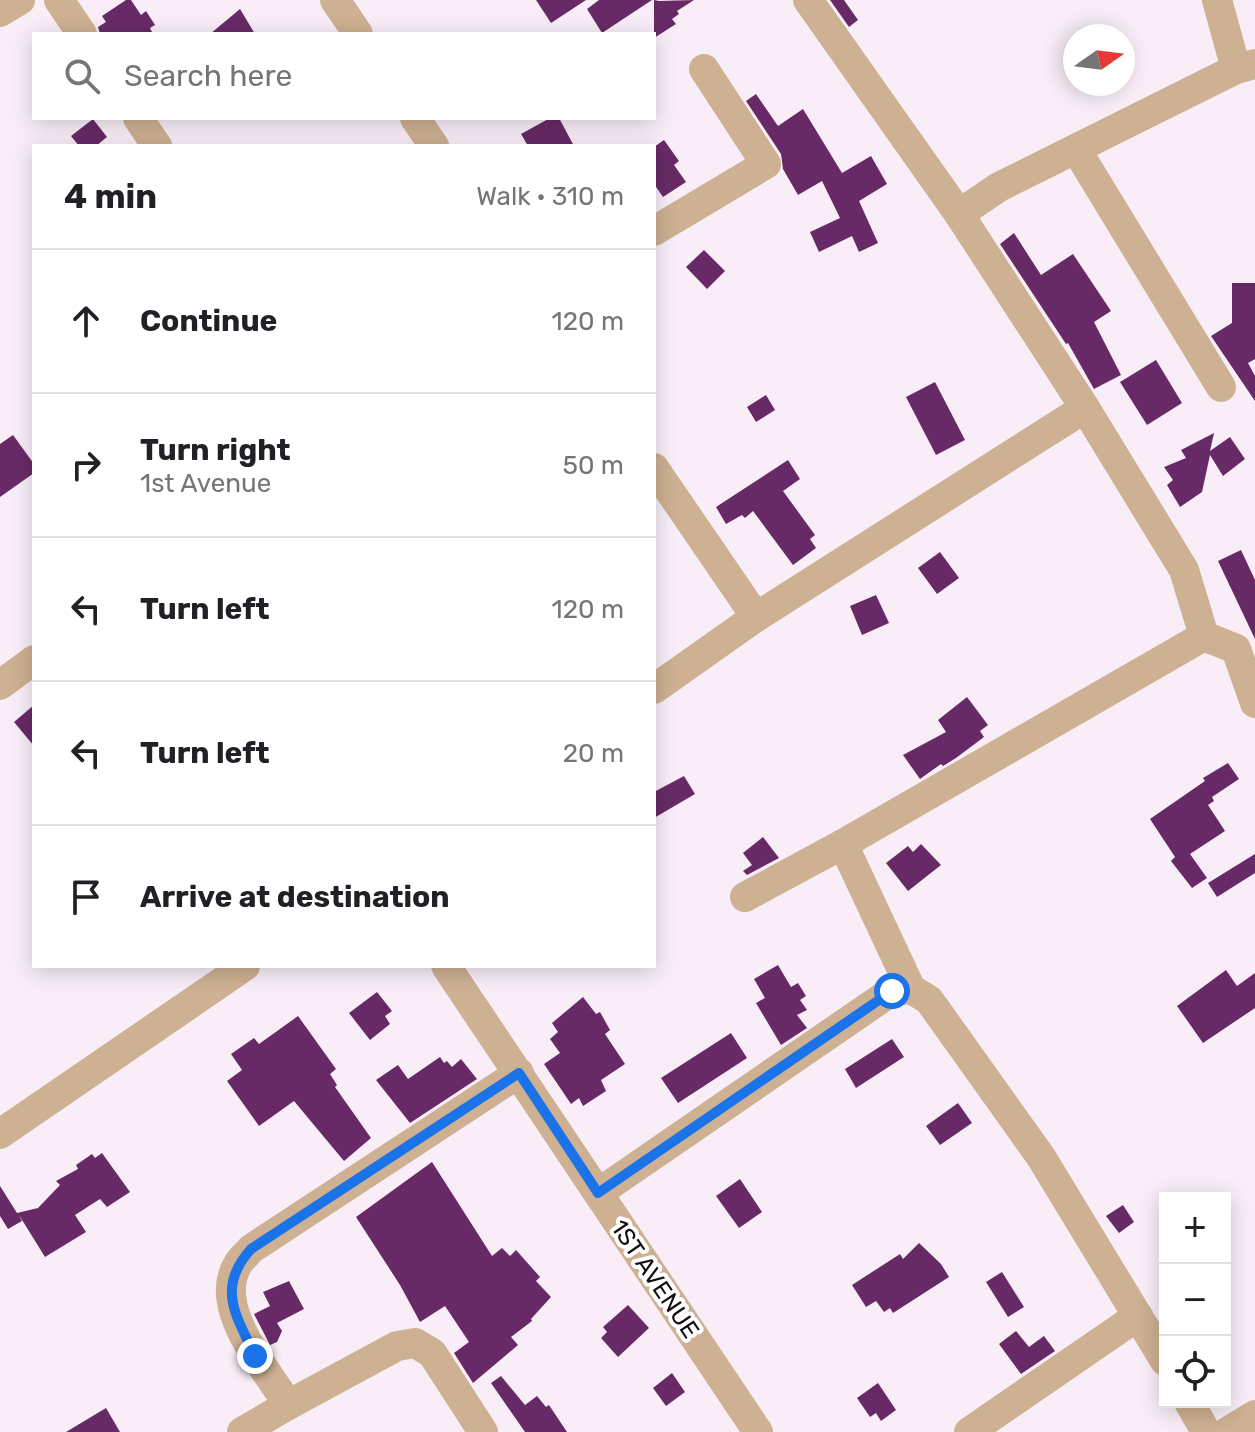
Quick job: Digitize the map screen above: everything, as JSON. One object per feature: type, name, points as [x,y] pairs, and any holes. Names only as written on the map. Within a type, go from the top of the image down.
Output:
[{"type":"street","points":[[0,12],[20,0]]},
{"type":"street","points":[[59,0],[81,32]]},
{"type":"street","points":[[335,0],[357,32]]},
{"type":"street","points":[[808,0],[959,214],[1085,408],[1184,570],[1204,636]]},
{"type":"street","points":[[959,214],[999,187],[1246,67],[1217,0]]},
{"type":"street","points":[[656,230],[766,164],[704,69]]},
{"type":"street","points":[[139,120],[156,144]]},
{"type":"street","points":[[416,120],[433,144]]},
{"type":"street","points":[[1076,149],[1221,387]]},
{"type":"street","points":[[656,688],[756,617],[1085,408]]},
{"type":"street","points":[[656,471],[756,617]]},
{"type":"street","points":[[745,897],[1204,636],[1246,644],[1255,703]]},
{"type":"street","points":[[0,685],[32,661]]},
{"type":"street","points":[[843,844],[911,989],[929,1000],[1041,1157],[1159,1351]]},
{"type":"street","points":[[0,1134],[242,968]]},
{"type":"street","name":"1ST AVENUE","points":[[447,968],[758,1432]]},
{"type":"street","points":[[598,1193],[892,991],[911,989]]},
{"type":"street","points":[[288,1405],[255,1356],[234,1313],[231,1289],[237,1265],[251,1249],[519,1073]]},
{"type":"street","points":[[969,1432],[1138,1316]]},
{"type":"street","points":[[242,1432],[397,1346],[415,1343],[432,1353],[483,1432]]},
{"type":"street","points":[[1192,1408],[1206,1432]]},
{"type":"street","points":[[1227,1432],[1255,1415]]},
{"type":"building","points":[[126,0],[131,0],[141,15],[146,11],[155,25],[150,28],[152,32],[99,32],[98,27],[106,22],[102,16]]},
{"type":"building","points":[[536,0],[586,0],[551,23]]},
{"type":"building","points":[[599,0],[652,0],[604,32],[587,9]]},
{"type":"building","points":[[654,0],[694,0],[677,11],[679,14],[672,19],[676,24],[656,37]]},
{"type":"building","points":[[830,0],[844,0],[858,20],[849,27]]},
{"type":"building","points":[[240,9],[254,32],[212,32]]},
{"type":"building","points":[[756,94],[778,126],[803,109],[842,173],[871,156],[887,184],[859,201],[878,243],[859,252],[852,236],[819,252],[810,232],[840,218],[822,181],[798,195],[783,169],[781,154],[746,101]]},
{"type":"building","points":[[94,120],[107,137],[98,144],[77,144],[71,136]]},
{"type":"building","points":[[546,120],[560,120],[573,144],[527,144],[521,134]]},
{"type":"building","points":[[664,140],[679,161],[674,165],[686,182],[663,197],[656,187],[656,146]]},
{"type":"building","points":[[1014,233],[1041,275],[1073,254],[1111,311],[1094,322],[1121,375],[1094,389],[1068,343],[1000,244]]},
{"type":"building","points":[[704,250],[725,271],[707,289],[686,267]]},
{"type":"building","points":[[1232,283],[1255,283],[1255,359],[1248,363],[1255,376],[1255,401],[1211,336],[1232,323]]},
{"type":"building","points":[[1156,360],[1182,403],[1147,425],[1120,382]]},
{"type":"building","points":[[935,382],[965,440],[936,455],[906,397]]},
{"type":"building","points":[[766,395],[775,410],[756,422],[747,407]]},
{"type":"building","points":[[1214,433],[1210,451],[1230,437],[1245,459],[1223,476],[1210,455],[1202,492],[1180,507],[1167,485],[1173,480],[1164,467],[1186,458],[1181,450]]},
{"type":"building","points":[[13,435],[32,461],[32,474],[0,497],[0,444]]},
{"type":"building","points":[[788,460],[800,479],[783,491],[815,535],[810,539],[816,548],[793,565],[753,511],[745,518],[742,515],[726,524],[716,507]]},
{"type":"building","points":[[1241,550],[1255,580],[1255,639],[1218,561]]},
{"type":"building","points":[[940,552],[959,578],[937,594],[918,568]]},
{"type":"building","points":[[876,595],[889,623],[862,635],[850,606]]},
{"type":"building","points":[[967,697],[988,725],[980,731],[984,737],[920,779],[903,755],[946,732],[938,720]]},
{"type":"building","points":[[32,707],[32,744],[14,722]]},
{"type":"building","points":[[1228,763],[1239,779],[1212,797],[1214,801],[1208,805],[1225,831],[1190,854],[1207,878],[1192,888],[1171,861],[1175,857],[1150,819]]},
{"type":"building","points":[[684,776],[695,794],[656,817],[656,791]]},
{"type":"building","points":[[763,837],[779,858],[747,875],[743,871],[752,865],[743,853]]},
{"type":"building","points":[[921,844],[941,865],[908,891],[886,863],[908,846],[913,852]]},
{"type":"building","points":[[1255,854],[1255,873],[1217,897],[1208,883]]},
{"type":"building","points":[[778,965],[791,987],[798,983],[806,996],[800,1000],[807,1010],[797,1015],[807,1028],[781,1045],[756,1003],[765,998],[754,979]]},
{"type":"building","points":[[1226,970],[1237,986],[1255,973],[1255,1008],[1203,1043],[1177,1006]]},
{"type":"building","points":[[377,992],[392,1011],[385,1016],[390,1024],[370,1040],[349,1013]]},
{"type":"building","points":[[583,997],[596,1014],[600,1012],[610,1030],[605,1034],[625,1064],[601,1080],[606,1091],[583,1106],[579,1098],[571,1104],[544,1064],[560,1053],[550,1039],[558,1032],[552,1023]]},
{"type":"building","points":[[298,1016],[336,1069],[330,1074],[337,1085],[335,1087],[371,1138],[344,1161],[294,1101],[259,1126],[227,1081],[242,1070],[231,1054],[254,1038],[259,1044]]},
{"type":"building","points":[[731,1033],[747,1058],[678,1103],[661,1078]]},
{"type":"building","points":[[892,1039],[904,1057],[856,1088],[845,1069]]},
{"type":"building","points":[[440,1057],[452,1067],[461,1059],[477,1079],[410,1123],[376,1080],[398,1065],[408,1079]]},
{"type":"building","points":[[958,1103],[972,1123],[940,1145],[926,1126]]},
{"type":"building","points":[[102,1153],[130,1192],[107,1207],[100,1199],[75,1215],[86,1232],[45,1257],[19,1215],[22,1221],[8,1229],[0,1216],[0,1186],[17,1213],[38,1208],[60,1185],[56,1181],[78,1169],[76,1165],[92,1154],[95,1158]]},
{"type":"building","points":[[432,1162],[492,1256],[502,1248],[510,1256],[516,1250],[540,1277],[536,1281],[551,1297],[532,1321],[511,1337],[518,1345],[473,1383],[454,1353],[469,1342],[445,1306],[420,1322],[356,1217]]},
{"type":"building","points":[[740,1179],[762,1212],[739,1228],[716,1196]]},
{"type":"building","points":[[1123,1205],[1134,1222],[1119,1233],[1106,1216]]},
{"type":"building","points":[[919,1243],[941,1264],[949,1277],[893,1313],[890,1308],[884,1312],[876,1301],[866,1307],[852,1285],[900,1254],[903,1259]]},
{"type":"building","points":[[1002,1272],[1024,1307],[1008,1317],[986,1282]]},
{"type":"building","points":[[289,1281],[304,1309],[277,1323],[282,1331],[277,1342],[270,1345],[254,1314],[270,1306],[263,1292]]},
{"type":"building","points":[[628,1305],[649,1328],[618,1357],[601,1338],[607,1332],[603,1327]]},
{"type":"building","points":[[1016,1331],[1029,1347],[1044,1336],[1055,1351],[1021,1374],[999,1344]]},
{"type":"building","points":[[672,1373],[685,1392],[666,1406],[653,1388]]},
{"type":"building","points":[[501,1376],[525,1405],[537,1396],[546,1407],[549,1405],[567,1432],[525,1432],[491,1383]]},
{"type":"building","points":[[878,1383],[896,1410],[881,1421],[876,1413],[870,1417],[857,1398]]},
{"type":"building","points":[[106,1408],[120,1432],[66,1432]]},
{"type":"route","points":[[255,1356],[234,1313],[231,1289],[237,1265],[251,1249],[519,1073],[598,1193],[892,991]]}]
